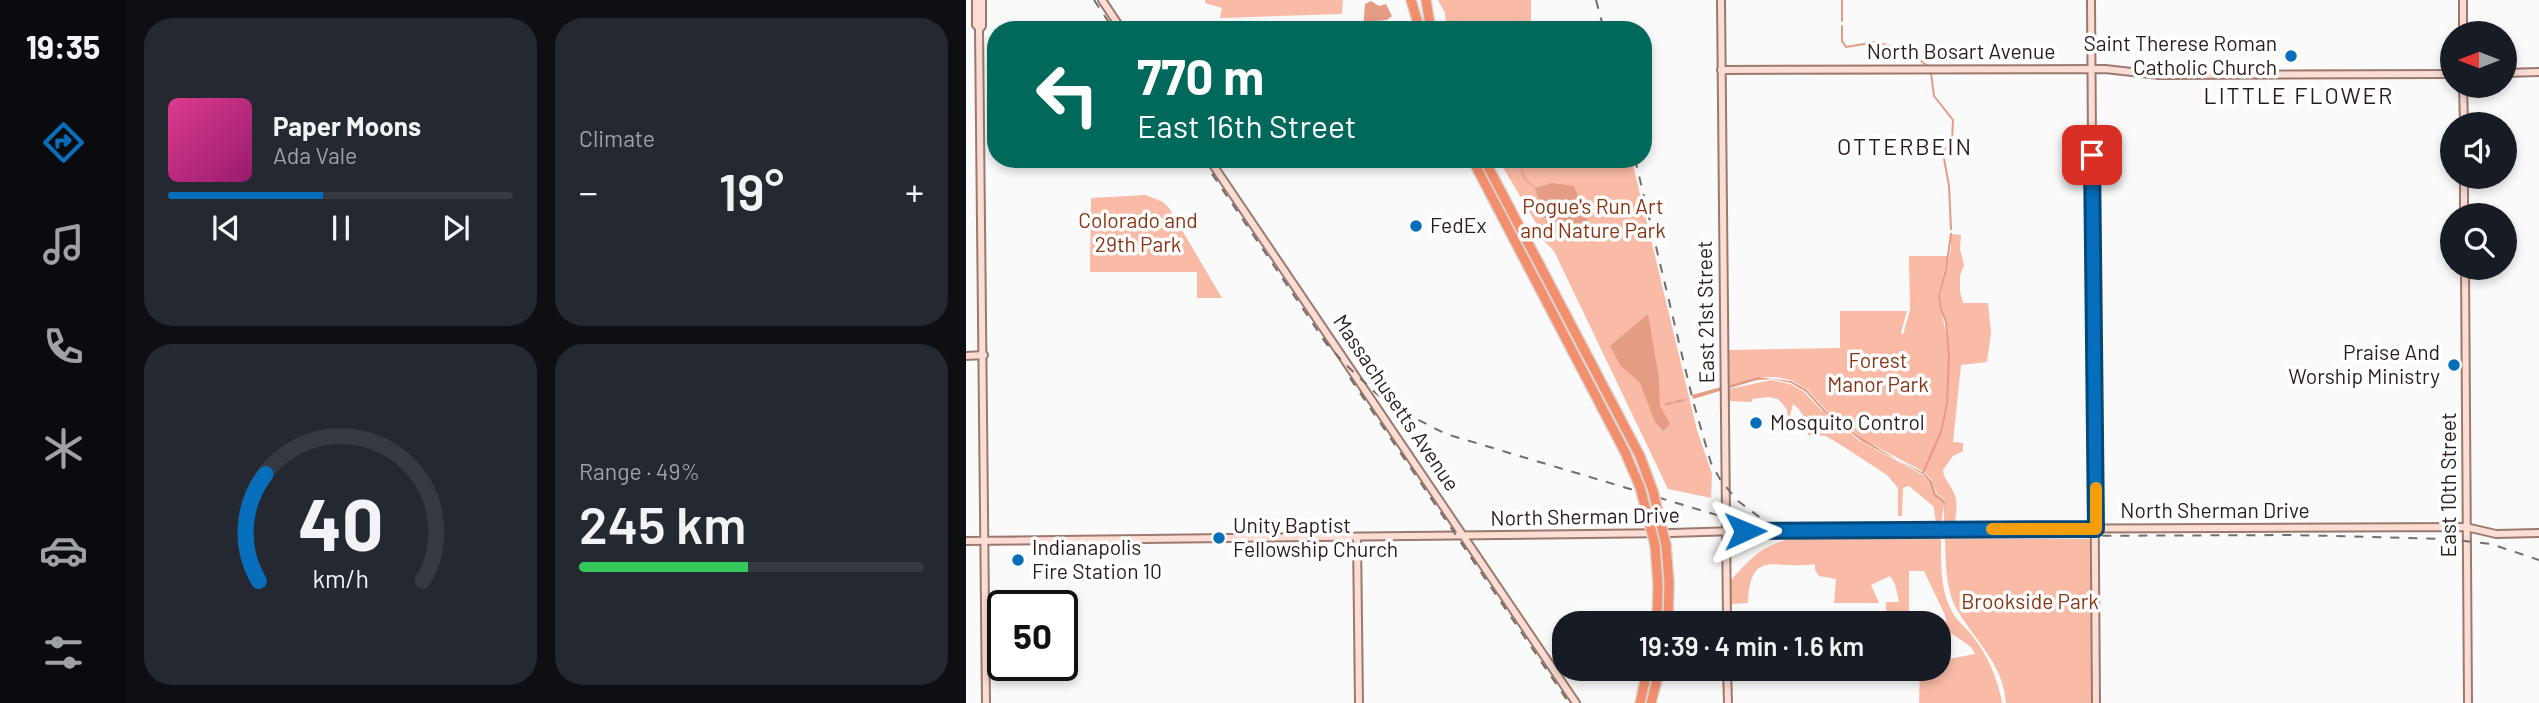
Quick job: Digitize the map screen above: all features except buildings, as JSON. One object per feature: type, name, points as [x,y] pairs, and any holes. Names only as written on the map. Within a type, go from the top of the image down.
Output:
[{"type":"highway","points":[[1413,0],[1418,21]]},
{"type":"highway","points":[[1426,0],[1431,21]]},
{"type":"highway","points":[[1431,0],[1432,21]]},
{"type":"highway","points":[[1477,168],[1625,452],[1640,487],[1655,545],[1657,611]]},
{"type":"highway","points":[[1489,168],[1640,456],[1653,491],[1666,545],[1668,611]]},
{"type":"highway","points":[[1640,703],[1645,681]]},
{"type":"highway","points":[[1651,703],[1657,681]]},
{"type":"main road","points":[[976,0],[976,25],[979,28],[984,355],[986,703]]},
{"type":"main road","points":[[979,28],[982,26],[982,0]]},
{"type":"main road","points":[[1102,0],[1116,21]]},
{"type":"main road","name":"East 21st Street","points":[[1721,0],[1727,611]]},
{"type":"main road","points":[[2091,0],[2096,703]]},
{"type":"main road","points":[[2463,0],[2463,21]]},
{"type":"main road","name":"North Bosart Avenue","points":[[1721,70],[2092,69],[2159,75],[2440,74]]},
{"type":"main road","points":[[2517,73],[2539,72]]},
{"type":"main road","name":"Massachusetts Avenue","points":[[1215,168],[1576,703]]},
{"type":"main road","name":"East 10th Street","points":[[2465,280],[2468,703]]},
{"type":"main road","points":[[966,356],[984,355]]},
{"type":"main road","name":"North Sherman Drive","points":[[966,541],[1726,531],[2466,527],[2496,534],[2539,533]]},
{"type":"main road","points":[[1357,537],[1359,703]]},
{"type":"main road","points":[[1727,681],[1727,703]]},
{"type":"green space","points":[[1205,0],[1343,0],[1342,14],[1220,18],[1222,8],[1205,3]]},
{"type":"green space","points":[[1438,0],[1531,0],[1531,21],[1446,21]]},
{"type":"green space","name":"Pogue's Run Art and Nature Park","points":[[1503,168],[1634,168],[1697,430],[1712,474],[1711,498],[1668,489],[1554,251],[1542,239],[1536,223]]},
{"type":"green space","name":"Colorado and 29th Park","points":[[1146,195],[1163,202],[1169,208],[1222,298],[1197,298],[1197,272],[1090,272],[1091,198]]},
{"type":"green space","name":"Forest Manor Park","points":[[1951,234],[1961,235],[1960,249],[1964,265],[1960,276],[1960,292],[1963,303],[1988,303],[1991,333],[1987,362],[1961,365],[1953,442],[1963,443],[1963,451],[1953,456],[1943,470],[1955,495],[1956,504],[1954,526],[1944,526],[1945,500],[1937,494],[1932,480],[1924,472],[1864,440],[1827,411],[1807,389],[1791,380],[1758,377],[1729,385],[1728,350],[1840,348],[1840,311],[1907,311],[1901,333],[1903,335],[1910,310],[1909,256],[1948,256],[1938,296],[1948,342],[1947,322],[1941,309],[1940,296],[1951,249]]},
{"type":"green space","points":[[1771,380],[1790,384],[1804,392],[1821,410],[1860,441],[1923,475],[1935,497],[1944,504],[1941,525],[1936,525],[1934,507],[1909,486],[1903,488],[1902,516],[1898,516],[1898,488],[1887,475],[1826,436],[1808,435],[1804,418],[1793,404],[1789,420],[1786,408],[1778,399],[1768,397],[1752,399],[1752,402],[1729,401],[1729,389]]},
{"type":"green space","points":[[1789,539],[1941,539],[1942,580],[1947,600],[1956,618],[1987,658],[1998,684],[2002,703],[1919,703],[1920,681],[1951,681],[1951,659],[1975,654],[1971,647],[1951,633],[1951,611],[1943,611],[1924,571],[1909,571],[1909,611],[1886,611],[1886,602],[1899,602],[1895,584],[1890,576],[1871,585],[1879,603],[1834,603],[1836,579],[1819,576],[1815,564],[1760,567],[1750,585],[1748,603],[1730,604],[1731,580],[1750,560]]},
{"type":"green space","name":"Brookside Park","points":[[1945,539],[2091,539],[2092,703],[2006,703],[1995,666],[1954,605],[1947,577]]},
{"type":"shaded area","points":[[1371,1],[1379,6],[1386,4],[1392,16],[1387,20],[1364,21],[1365,4]]},
{"type":"shaded area","points":[[1521,168],[1525,178],[1535,188],[1552,183],[1574,186],[1583,209],[1590,212],[1586,225],[1578,223],[1566,240],[1547,224],[1535,189],[1524,179]]},
{"type":"shaded area","points":[[1648,314],[1659,379],[1660,406],[1670,424],[1663,431],[1655,422],[1640,383],[1620,365],[1610,346]]},
{"type":"shaded area","points":[[1758,377],[1791,381],[1806,389],[1826,411],[1857,435],[1924,473],[1932,481],[1936,494],[1945,501],[1944,523],[1944,504],[1934,496],[1923,474],[1863,442],[1824,412],[1806,392],[1791,383],[1772,379],[1757,380],[1693,399],[1692,395]]},
{"type":"waterway","points":[[1842,0],[1842,21]]},
{"type":"waterway","points":[[1842,26],[1842,41],[1846,47],[1876,42],[1904,50]]},
{"type":"waterway","points":[[1909,52],[1928,66]]},
{"type":"waterway","points":[[1931,73],[1934,96],[1953,120],[1952,140],[1943,153],[1949,186],[1951,229]]},
{"type":"waterway","points":[[1923,473],[1941,432],[1947,403],[1949,356],[1946,322],[1939,296],[1951,234]]},
{"type":"waterway","points":[[1675,402],[1684,400]]},
{"type":"waterway","points":[[1666,404],[1672,403]]},
{"type":"railway","points":[[1094,0],[1108,21]]},
{"type":"railway","points":[[1596,0],[1602,21]]},
{"type":"railway","points":[[1208,168],[1328,346]]},
{"type":"railway","points":[[1637,168],[1693,401],[1711,463],[1721,481],[1738,501],[1770,525]]},
{"type":"railway","points":[[1323,339],[1379,396],[1446,434],[1767,530],[1822,537],[2294,535],[2448,539],[2491,544],[2539,560]]},
{"type":"railway","points":[[1350,378],[1569,703]]},
{"type":"slow traffic","points":[[1992,529],[2096,529],[2096,488]]},
{"type":"place","name":"Saint Therese Roman Catholic Church","points":[[2291,56]]},
{"type":"place","name":"FedEx","points":[[1416,226]]},
{"type":"place","name":"Praise And Worship Ministry","points":[[2454,365]]},
{"type":"place","name":"Mosquito Control","points":[[1756,423]]},
{"type":"place","name":"Unity Baptist Fellowship Church","points":[[1219,538]]},
{"type":"place","name":"Indianapolis Fire Station 10","points":[[1018,560]]},
{"type":"district","name":"LITTLE FLOWER","points":[[2299,96]]},
{"type":"district","name":"OTTERBEIN","points":[[1905,147]]},
{"type":"route","points":[[1745,531],[2096,529],[2092,155]]}]
